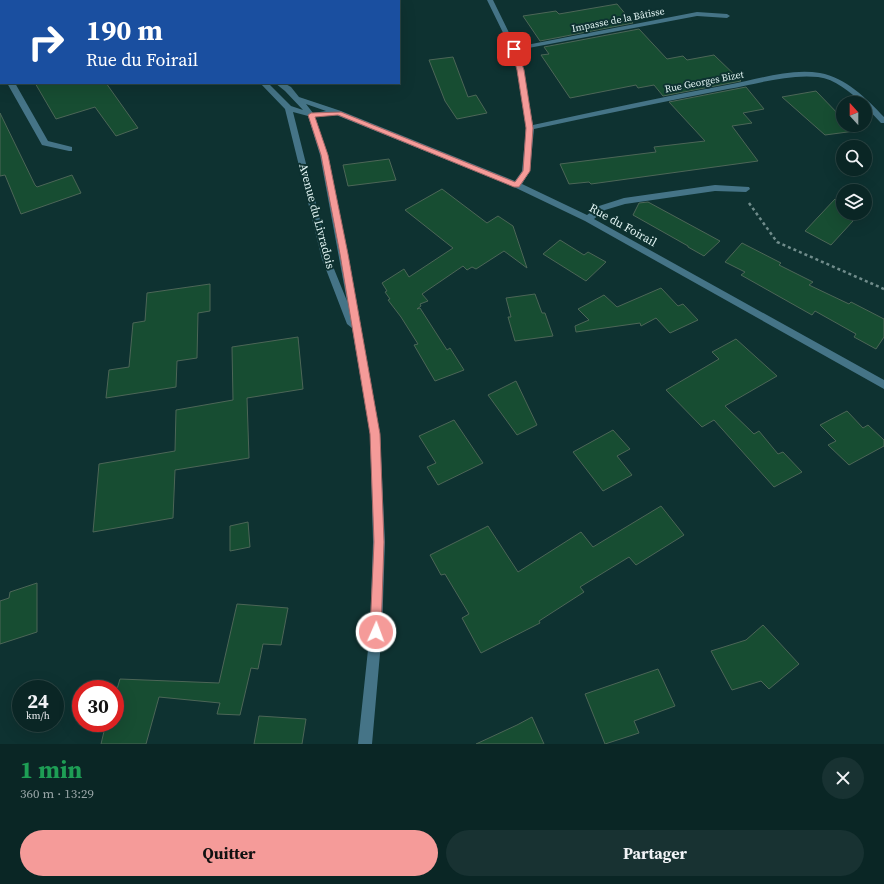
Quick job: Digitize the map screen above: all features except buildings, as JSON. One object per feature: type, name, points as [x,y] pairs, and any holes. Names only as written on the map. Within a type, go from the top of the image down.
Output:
[{"type":"street","points":[[490,0],[514,49],[520,70],[530,128],[526,171],[517,186]]},
{"type":"street","name":"Impasse de la Bâtisse","points":[[514,49],[697,14],[727,16]]},
{"type":"street","name":"Rue Georges Bizet","points":[[530,128],[697,92],[806,74],[829,77],[847,87],[874,110],[884,121]]},
{"type":"street","points":[[12,84],[45,143],[69,149]]},
{"type":"street","name":"Rue du Foirail","points":[[265,84],[288,108],[311,115],[338,113]]},
{"type":"street","name":"Rue du Foirail","points":[[280,84],[297,98],[338,113],[517,186],[588,219],[884,385]]},
{"type":"street","name":"Avenue du Livradois","points":[[297,98],[311,115],[324,155],[360,344],[375,434],[379,542],[376,632],[365,744]]},
{"type":"street","name":"Avenue du Livradois","points":[[288,108],[326,259],[360,344]]},
{"type":"street","points":[[874,110],[884,108]]},
{"type":"street","points":[[588,219],[602,208],[624,201],[715,188],[746,189]]},
{"type":"path","points":[[746,189],[749,205],[777,242],[884,289]]},
{"type":"route","points":[[376,632],[379,542],[375,434],[344,254],[324,155],[311,115],[338,113],[517,186],[526,171],[529,153],[530,128],[520,70],[514,49]]}]
